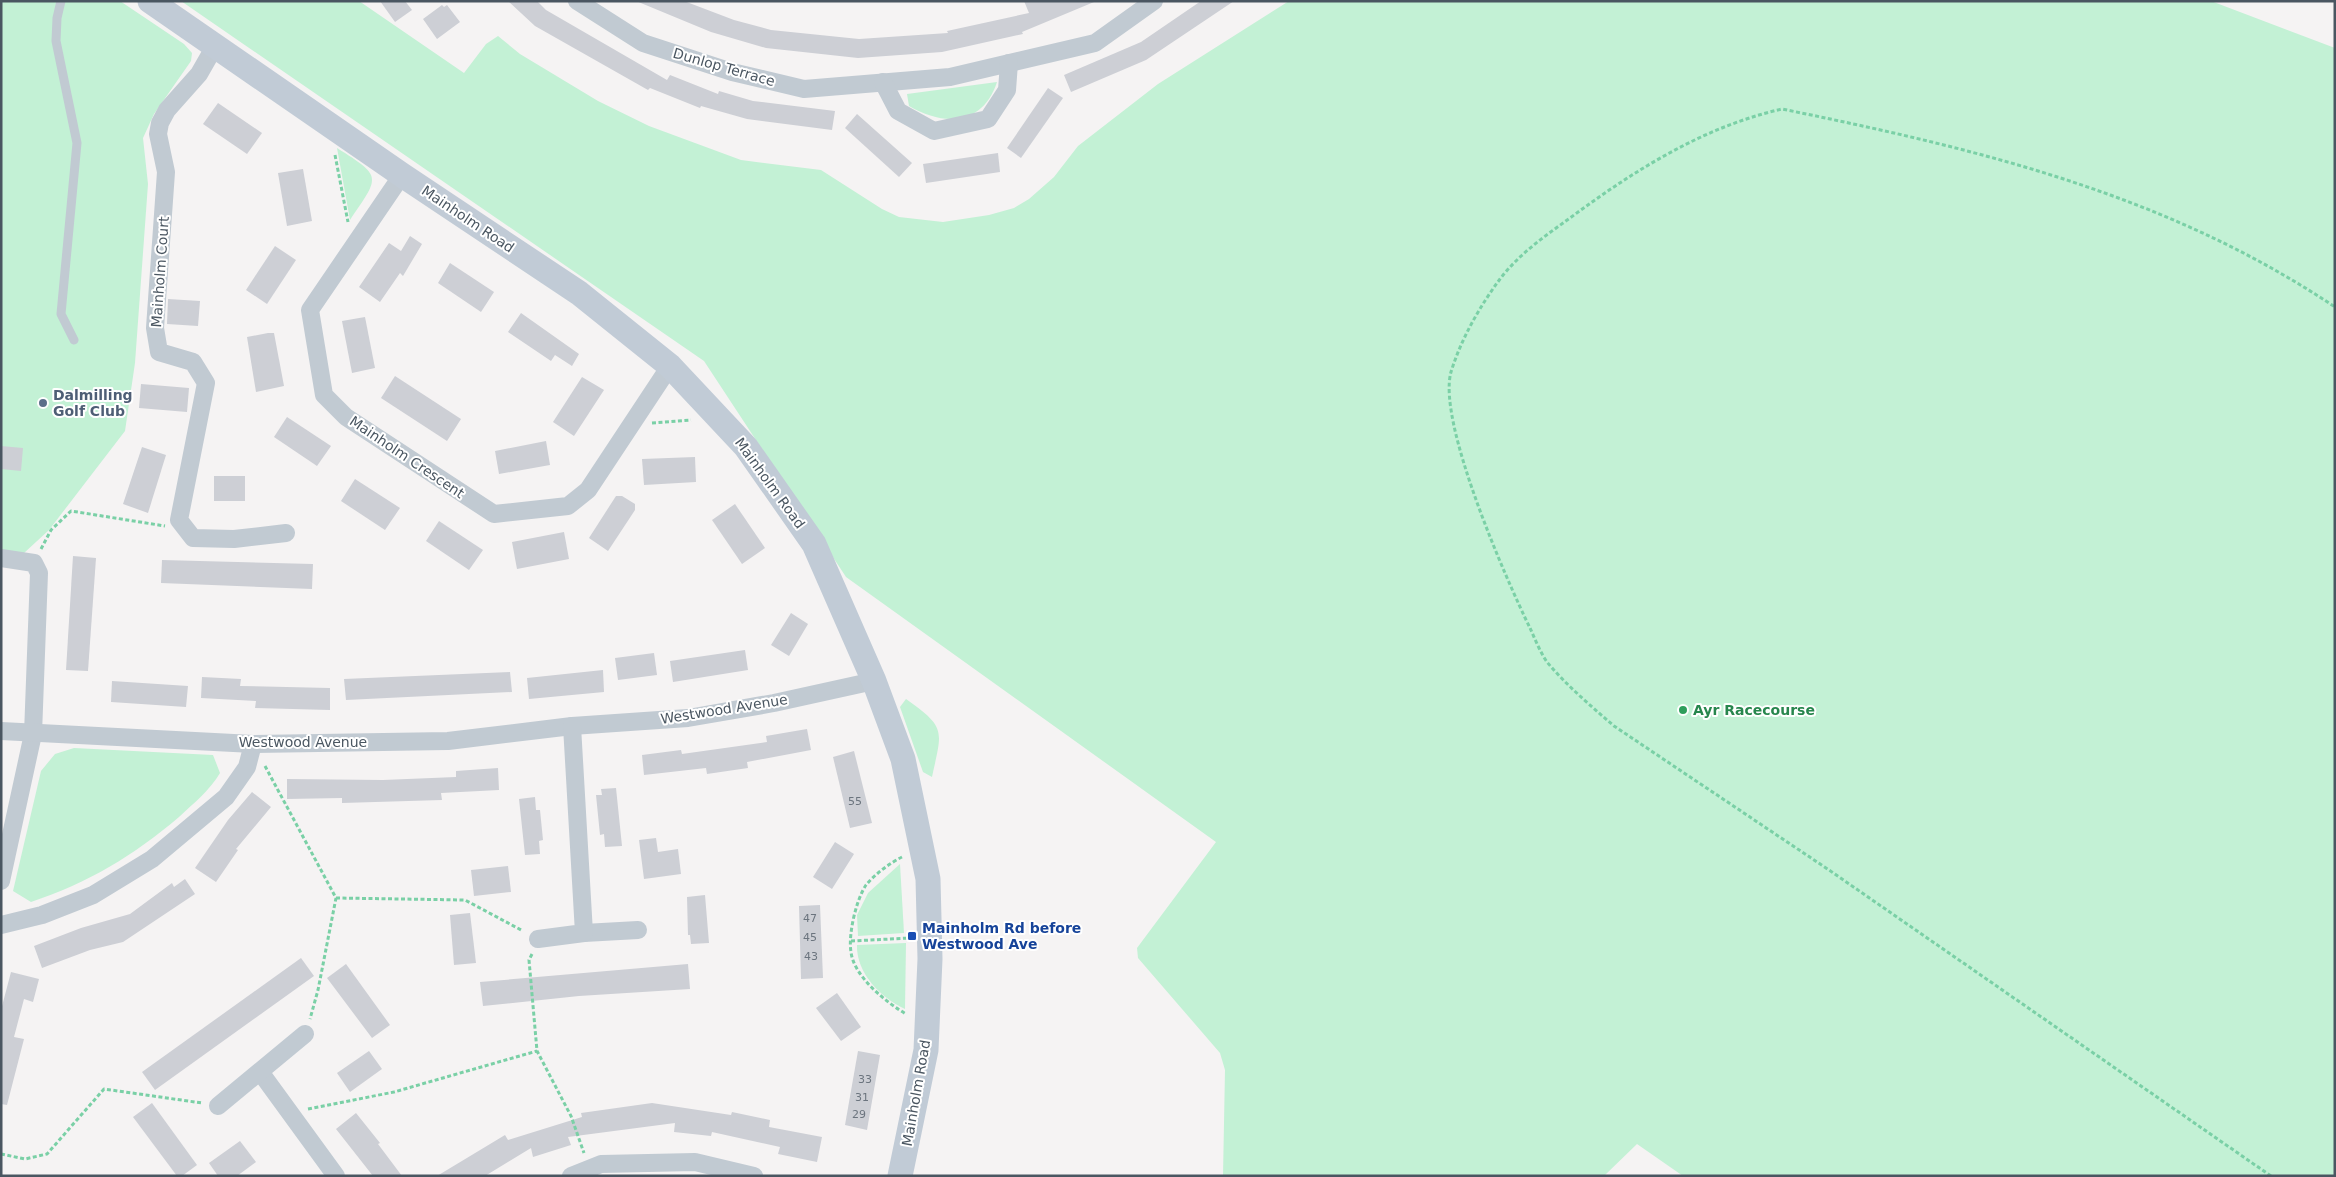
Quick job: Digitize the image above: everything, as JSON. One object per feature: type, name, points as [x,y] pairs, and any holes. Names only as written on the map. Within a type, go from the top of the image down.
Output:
[{"type":"street","name":"Mainholm Road","points":[[150,1],[402,175],[579,293],[670,366],[746,447],[814,544],[874,680],[903,759],[928,879],[929,937],[926,1050],[900,1176]]},
{"type":"street","name":"Dunlop Terrace","points":[[577,1],[643,43],[732,72],[804,89],[950,77],[1095,43],[1154,1]]},
{"type":"street","name":"Mainholm Court","points":[[179,520],[206,383],[193,362],[159,352],[155,328],[166,172],[158,134],[160,122],[167,110],[195,78],[215,46]]},
{"type":"street","points":[[883,82],[898,110],[934,131],[988,119],[1007,90],[1009,63]]},
{"type":"street","name":"Mainholm Crescent","points":[[402,175],[310,310],[324,395],[346,417],[494,514],[568,506],[588,490],[670,366]]},
{"type":"street","points":[[179,520],[193,538],[234,539],[286,533]]},
{"type":"street","points":[[1,558],[34,563],[39,573],[33,734],[1,881]]},
{"type":"street","name":"Westwood Avenue","points":[[1,731],[253,744],[448,741],[572,726],[688,718],[774,703],[874,680]]},
{"type":"street","points":[[572,726],[584,934]]},
{"type":"street","points":[[1,925],[42,915],[93,895],[152,859],[226,797],[247,767],[253,744]]},
{"type":"street","points":[[538,939],[638,930]]},
{"type":"street","points":[[218,1106],[261,1073],[306,1034]]},
{"type":"street","points":[[261,1073],[336,1176]]},
{"type":"street","points":[[571,1176],[601,1164],[695,1162],[754,1176]]},
{"type":"lane","points":[[61,1],[57,18],[56,42],[77,143],[61,314],[74,340]]},
{"type":"path","points":[[2271,1176],[1829,870],[1614,726],[1584,699],[1546,660],[1498,556],[1464,462],[1450,403],[1451,374],[1472,322],[1501,278],[1533,245],[1650,162],[1702,135],[1758,114],[1782,109],[1942,143],[2047,173],[2116,196],[2202,231],[2302,286],[2335,307]]},
{"type":"path","points":[[340,131],[333,144],[348,222],[362,235]]},
{"type":"path","points":[[634,420],[640,424],[698,419],[710,408]]},
{"type":"path","points":[[34,563],[51,530],[71,511],[165,526],[179,520]]},
{"type":"path","points":[[253,744],[336,898],[318,990],[306,1034]]},
{"type":"path","points":[[921,848],[891,862],[866,886],[852,924],[851,953],[864,979],[881,998],[906,1014],[927,1015]]},
{"type":"path","points":[[336,898],[465,900],[538,939],[529,960],[537,1051],[572,1116],[586,1159]]},
{"type":"path","points":[[851,941],[929,937]]},
{"type":"path","points":[[290,1112],[394,1092],[537,1051]]},
{"type":"path","points":[[1,1154],[25,1159],[47,1154],[104,1089],[218,1106]]},
{"type":"green space","points":[[1,1],[120,1],[184,44],[192,53],[191,61],[154,114],[143,138],[148,184],[135,363],[125,431],[49,530],[24,553],[1,552]]},
{"type":"green space","name":"Ayr Racecourse","points":[[181,1],[359,1],[464,73],[486,44],[498,36],[520,54],[598,101],[649,126],[741,160],[821,170],[882,209],[899,217],[943,222],[989,215],[1014,208],[1029,199],[1054,177],[1078,146],[1158,84],[1289,1],[2211,1],[2335,48],[2335,1176],[1683,1176],[1637,1144],[1604,1176],[1223,1176],[1225,1070],[1220,1053],[1138,958],[1137,948],[1216,842],[846,577],[704,361]]},
{"type":"green space","points":[[997,82],[991,96],[982,107],[972,114],[961,118],[936,117],[909,106],[907,94]]},
{"type":"green space","points":[[337,148],[363,165],[372,178],[367,194],[350,220]]},
{"type":"green space","points":[[906,699],[929,717],[938,731],[938,749],[932,777],[923,772],[900,707]]},
{"type":"green space","points":[[74,748],[213,755],[220,773],[207,791],[179,817],[127,856],[91,877],[31,902],[13,891],[41,771],[55,754]]},
{"type":"green space","points":[[900,864],[904,933],[858,936],[857,915],[868,893]]},
{"type":"green space","points":[[906,943],[905,1009],[887,998],[865,975],[858,955],[857,945]]},
{"type":"building","points":[[380,1],[405,1],[412,10],[395,22]]},
{"type":"building","points":[[508,1],[537,1],[546,10],[667,80],[670,75],[718,94],[719,91],[753,101],[835,111],[832,130],[747,119],[701,106],[700,108],[650,88],[648,90],[535,26]]},
{"type":"building","points":[[636,1],[684,1],[734,20],[771,30],[859,39],[948,33],[947,31],[1029,13],[1024,1],[1094,2],[1022,32],[1023,34],[942,52],[858,58],[766,48],[711,32]]},
{"type":"building","points":[[1201,1],[1234,1],[1146,60],[1071,92],[1064,75],[1141,42]]},
{"type":"building","points":[[442,5],[444,7],[447,5],[460,22],[437,39],[423,19]]},
{"type":"building","points":[[1048,88],[1063,98],[1021,158],[1007,148]]},
{"type":"building","points":[[218,103],[262,133],[247,154],[203,124]]},
{"type":"building","points":[[857,114],[912,163],[899,177],[845,128]]},
{"type":"building","points":[[998,153],[1000,172],[926,183],[923,164]]},
{"type":"building","points":[[303,169],[312,221],[287,226],[278,173]]},
{"type":"building","points":[[410,236],[422,244],[403,276],[400,273],[380,302],[359,287],[389,243],[401,251]]},
{"type":"building","points":[[275,246],[296,260],[267,304],[246,290]]},
{"type":"building","points":[[450,263],[494,292],[481,312],[438,283]]},
{"type":"building","points":[[168,299],[200,301],[198,326],[167,324]]},
{"type":"building","points":[[521,313],[579,354],[572,366],[555,355],[551,361],[508,332]]},
{"type":"building","points":[[365,317],[375,368],[352,373],[342,321]]},
{"type":"building","points":[[274,333],[284,386],[256,392],[247,337]]},
{"type":"building","points":[[395,376],[461,419],[447,441],[381,398]]},
{"type":"building","points":[[582,377],[604,390],[574,436],[553,422]]},
{"type":"building","points":[[141,384],[189,388],[187,412],[139,408]]},
{"type":"building","points":[[287,417],[331,446],[317,466],[274,437]]},
{"type":"building","points":[[546,441],[550,465],[499,474],[495,451]]},
{"type":"building","points":[[1,446],[23,448],[21,471],[1,469]]},
{"type":"building","points":[[142,447],[166,455],[148,513],[123,504]]},
{"type":"building","points":[[695,457],[696,482],[644,485],[642,459]]},
{"type":"building","points":[[214,476],[245,476],[245,501],[214,501]]},
{"type":"building","points":[[355,479],[400,508],[385,530],[341,501]]},
{"type":"building","points":[[616,496],[622,496],[635,504],[635,510],[608,551],[589,538]]},
{"type":"building","points":[[735,504],[765,548],[742,564],[712,520]]},
{"type":"building","points":[[439,521],[483,550],[469,570],[426,541]]},
{"type":"building","points":[[564,532],[569,559],[517,569],[512,542]]},
{"type":"building","points":[[73,556],[96,558],[88,671],[66,670]]},
{"type":"building","points":[[162,560],[313,564],[312,589],[161,583]]},
{"type":"building","points":[[791,613],[808,624],[789,656],[771,645]]},
{"type":"building","points":[[745,650],[748,670],[673,682],[670,661]]},
{"type":"building","points":[[654,653],[657,675],[618,680],[615,658]]},
{"type":"building","points":[[603,670],[604,692],[529,699],[527,678]]},
{"type":"building","points":[[510,672],[512,692],[346,700],[344,679]]},
{"type":"building","points":[[202,677],[241,679],[240,686],[330,688],[330,710],[255,708],[256,701],[201,698]]},
{"type":"building","points":[[112,681],[188,686],[186,707],[111,702]]},
{"type":"building","points":[[807,729],[811,750],[747,762],[748,768],[707,774],[706,768],[644,775],[642,755],[681,750],[682,754],[767,742],[766,736]]},
{"type":"building","points":[[854,751],[872,823],[850,828],[833,757]]},
{"type":"building","points":[[498,768],[499,790],[441,793],[442,800],[342,803],[342,798],[287,799],[287,779],[383,780],[456,777],[456,771]]},
{"type":"building","points":[[616,788],[622,846],[605,847],[604,834],[600,835],[596,795],[602,795],[601,789]]},
{"type":"building","points":[[252,792],[271,807],[236,849],[238,850],[216,882],[195,868],[228,820]]},
{"type":"building","points":[[535,797],[536,810],[540,810],[543,840],[539,841],[540,854],[525,855],[519,799]]},
{"type":"building","points":[[656,838],[658,852],[678,849],[681,874],[644,879],[639,840]]},
{"type":"building","points":[[835,842],[854,854],[832,889],[813,877]]},
{"type":"building","points":[[508,866],[511,892],[474,896],[471,870]]},
{"type":"building","points":[[185,879],[195,894],[123,942],[90,950],[42,968],[34,946],[81,928],[130,914],[172,883],[174,887]]},
{"type":"building","points":[[705,895],[709,943],[691,944],[690,935],[688,935],[687,897]]},
{"type":"building","points":[[820,905],[823,978],[801,979],[799,906]]},
{"type":"building","points":[[470,913],[476,963],[454,965],[450,915]]},
{"type":"building","points":[[301,958],[314,976],[155,1090],[142,1072]]},
{"type":"building","points":[[346,964],[390,1025],[372,1038],[327,978]]},
{"type":"building","points":[[688,964],[690,989],[579,996],[483,1006],[480,982]]},
{"type":"building","points":[[11,972],[39,979],[33,1002],[24,999],[14,1037],[24,1039],[7,1105],[1,1104],[1,1010]]},
{"type":"building","points":[[837,993],[861,1027],[841,1041],[816,1008]]},
{"type":"building","points":[[369,1051],[382,1069],[350,1092],[337,1073]]},
{"type":"building","points":[[858,1051],[880,1055],[867,1130],[845,1125]]},
{"type":"building","points":[[152,1103],[197,1165],[182,1176],[177,1176],[133,1117]]},
{"type":"building","points":[[652,1103],[731,1115],[732,1112],[770,1120],[769,1127],[822,1137],[817,1162],[778,1154],[780,1147],[712,1132],[711,1136],[674,1132],[675,1123],[568,1137],[571,1145],[533,1157],[531,1148],[485,1176],[437,1176],[505,1135],[508,1140],[582,1117],[581,1113]]},
{"type":"building","points":[[356,1113],[380,1143],[378,1144],[402,1176],[373,1176],[336,1129]]},
{"type":"building","points":[[240,1141],[256,1162],[237,1176],[218,1176],[209,1163]]},
{"type":"place","name":"Dalmilling Golf Club","points":[[43,403]]},
{"type":"place","name":"Ayr Racecourse","points":[[1683,710]]},
{"type":"place","name":"Mainholm Rd before Westwood Ave","points":[[912,936]]}]
